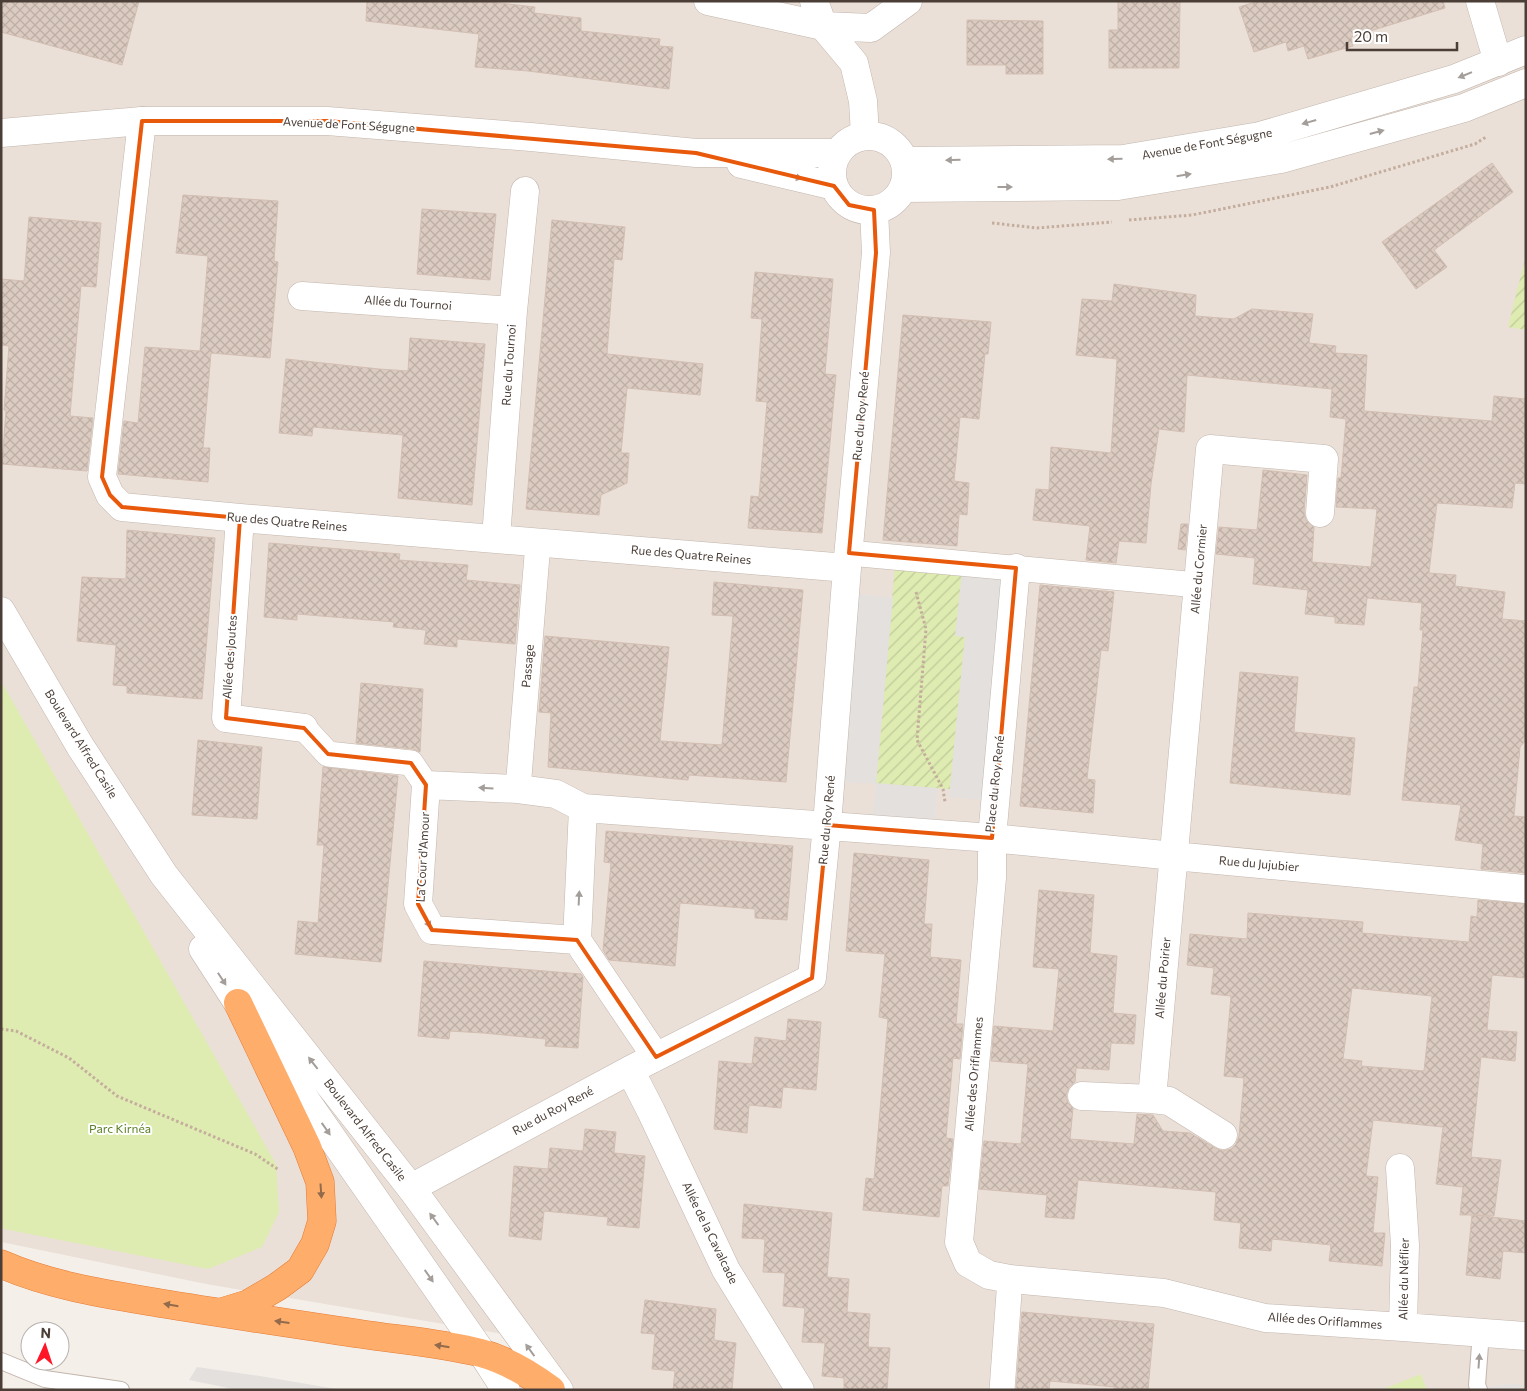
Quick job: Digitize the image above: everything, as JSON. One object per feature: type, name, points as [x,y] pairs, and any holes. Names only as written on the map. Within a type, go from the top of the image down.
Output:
[{"type":"highway","points":[[219,1313],[248,1304],[277,1287],[300,1270],[316,1244],[322,1221],[320,1182],[315,1166],[238,1003]]},
{"type":"highway","points":[[1,1264],[22,1273],[91,1292],[442,1346],[482,1354],[509,1364],[537,1379],[551,1390]]},
{"type":"street","points":[[708,1],[819,14],[871,28],[908,1]]},
{"type":"street","points":[[1480,1],[1498,62]]},
{"type":"street","points":[[819,14],[854,63],[863,101],[865,135]]},
{"type":"street","name":"Avenue de Font Ségugne","points":[[905,161],[1124,159],[1250,138],[1454,79],[1526,50]]},
{"type":"street","points":[[904,188],[1118,186],[1272,160],[1464,108],[1526,83]]},
{"type":"street","name":"Avenue de Font Ségugne","points":[[1,133],[142,121],[327,121],[531,137],[696,153],[837,153]]},
{"type":"street","name":"Rue des Quatre Reines","points":[[142,121],[102,477],[110,495],[122,507],[538,543],[848,560]]},
{"type":"street","points":[[865,135],[877,136],[889,141],[898,149],[907,169],[904,188],[897,198],[886,206],[874,210],[861,210],[849,205],[840,197],[831,175],[832,164],[837,153],[854,138],[865,135]]},
{"type":"street","name":"Avenue de Font Ségugne","points":[[696,153],[834,186]]},
{"type":"street","name":"Rue du Tournoi","points":[[496,538],[513,310],[525,191]]},
{"type":"street","name":"Rue du Roy René","points":[[411,1188],[630,1070],[812,978],[876,253],[874,210]]},
{"type":"street","name":"Allée du Tournoi","points":[[302,296],[513,310]]},
{"type":"street","name":"Allée du Cormier","points":[[1174,856],[1210,449],[1324,460],[1320,513]]},
{"type":"street","name":"Allée des Joutes","points":[[240,518],[226,718],[304,728]]},
{"type":"street","name":"Passage","points":[[518,789],[538,543]]},
{"type":"street","points":[[848,560],[907,558],[1198,584]]},
{"type":"street","name":"Place du Roy René","points":[[827,825],[992,838],[1016,568]]},
{"type":"street","name":"Boulevard Alfred Casile","points":[[1,610],[80,746],[164,875],[411,1188],[559,1390]]},
{"type":"street","points":[[304,728],[328,754],[412,763],[426,785],[518,789],[556,794],[583,808],[827,825]]},
{"type":"street","name":"La Cour d'Amour","points":[[426,785],[418,904],[432,930],[576,940]]},
{"type":"street","points":[[583,808],[576,940],[656,1058]]},
{"type":"street","name":"Rue du Jujubier","points":[[992,838],[1526,889]]},
{"type":"street","name":"Allée des Oriflammes","points":[[992,838],[992,878],[959,1242],[968,1263],[989,1276],[1164,1293],[1265,1318],[1403,1327]]},
{"type":"street","name":"Allée du Poirier","points":[[1152,1099],[1174,856]]},
{"type":"street","name":"Boulevard Alfred Casile","points":[[164,875],[197,939],[238,1003],[506,1390]]},
{"type":"street","name":"Allée de la Cavalcade","points":[[630,1070],[726,1270],[800,1390]]},
{"type":"street","points":[[1082,1096],[1169,1101],[1223,1135]]},
{"type":"street","name":"Allée du Néflier","points":[[1400,1168],[1405,1245],[1403,1327],[1526,1336]]},
{"type":"street","points":[[1002,1390],[1010,1279]]},
{"type":"lane","points":[[1479,1390],[1477,1385],[1481,1332]]},
{"type":"lane","points":[[1,1361],[45,1379],[121,1390]]},
{"type":"path","points":[[907,558],[926,629],[917,740],[943,789],[951,835]]},
{"type":"path","points":[[1,1029],[16,1031],[69,1058],[117,1096],[255,1154],[287,1175]]},
{"type":"highlighted area","points":[[142,121],[327,121],[696,153],[834,186],[849,205],[874,210],[876,253],[849,553],[1016,568],[992,838],[827,825],[812,978],[656,1057],[577,940],[432,930],[418,904],[426,785],[411,763],[328,754],[304,728],[226,718],[240,518],[122,507],[110,495],[102,477]]},
{"type":"shaded area","points":[[1,1],[1526,1],[1526,1390],[572,1390],[538,1340],[206,1284],[1,1242]]},
{"type":"shaded area","points":[[962,571],[1016,577],[995,801],[949,797],[965,637],[955,636]]},
{"type":"shaded area","points":[[845,592],[893,598],[876,783],[937,788],[934,833],[871,829],[876,784],[830,781]]},
{"type":"shaded area","points":[[197,1367],[342,1390],[238,1390],[189,1380]]},
{"type":"shaded area","points":[[1521,1383],[1523,1390],[1461,1390]]},
{"type":"green space","points":[[1526,255],[1526,330],[1508,327]]},
{"type":"green space","points":[[895,565],[962,571],[956,636],[965,637],[950,789],[876,784]]},
{"type":"green space","name":"Parc Kirnéa","points":[[1,681],[276,1164],[279,1212],[262,1247],[208,1269],[1,1227]]},
{"type":"green space","points":[[1421,1374],[1427,1390],[1381,1390]]},
{"type":"building","points":[[1,1],[139,1],[122,65],[1,32]]},
{"type":"building","points":[[367,1],[482,1],[535,7],[534,13],[581,18],[581,31],[660,39],[659,46],[673,47],[669,89],[528,71],[475,67],[479,34],[366,21]]},
{"type":"building","points":[[1118,1],[1180,1],[1179,68],[1109,68],[1109,30],[1118,30]]},
{"type":"building","points":[[1258,1],[1443,1],[1445,8],[1351,37],[1353,46],[1308,59],[1304,46],[1288,51],[1286,42],[1254,52],[1239,7]]},
{"type":"building","points":[[967,20],[1043,21],[1043,74],[1006,74],[1006,65],[967,65]]},
{"type":"building","points":[[1492,163],[1513,192],[1434,250],[1447,267],[1416,289],[1382,242]]},
{"type":"building","points":[[183,195],[278,201],[274,261],[278,262],[270,358],[211,353],[203,448],[210,448],[208,482],[118,474],[124,421],[138,423],[145,347],[200,351],[208,256],[176,253]]},
{"type":"building","points":[[422,209],[496,214],[490,280],[417,274]]},
{"type":"building","points":[[29,217],[101,223],[96,287],[81,286],[70,416],[93,418],[87,471],[2,464],[9,346],[1,345],[1,279],[24,281]]},
{"type":"building","points":[[552,220],[625,227],[622,260],[614,259],[607,354],[703,364],[700,395],[627,388],[621,453],[629,453],[627,483],[601,495],[599,515],[526,509]]},
{"type":"building","points":[[755,272],[833,279],[825,374],[836,375],[822,533],[748,528],[751,496],[759,497],[767,402],[756,401],[762,319],[751,318]]},
{"type":"building","points":[[1114,284],[1196,295],[1195,316],[1234,319],[1252,309],[1313,314],[1309,343],[1336,346],[1335,353],[1367,355],[1364,411],[1492,421],[1494,396],[1526,399],[1526,484],[1515,483],[1512,508],[1437,503],[1429,573],[1456,575],[1455,586],[1505,592],[1502,619],[1526,621],[1526,740],[1520,747],[1514,816],[1526,817],[1526,873],[1481,869],[1483,844],[1455,840],[1461,805],[1402,800],[1414,687],[1418,687],[1423,630],[1420,630],[1422,603],[1367,598],[1364,625],[1335,623],[1335,617],[1305,614],[1308,590],[1253,584],[1255,558],[1216,554],[1219,527],[1257,530],[1263,470],[1307,475],[1304,512],[1306,520],[1314,527],[1312,562],[1371,567],[1377,509],[1336,507],[1338,478],[1341,478],[1346,419],[1330,417],[1332,389],[1187,375],[1184,432],[1159,429],[1151,484],[1146,543],[1119,541],[1116,563],[1086,560],[1090,526],[1033,520],[1036,489],[1049,490],[1051,447],[1111,453],[1117,359],[1076,355],[1082,299],[1112,301]]},
{"type":"building","points":[[903,315],[991,322],[988,354],[985,354],[979,419],[960,417],[954,481],[969,483],[967,515],[959,514],[957,546],[883,540]]},
{"type":"building","points":[[410,338],[485,344],[472,505],[398,498],[403,435],[313,427],[312,436],[279,433],[286,359],[408,371]]},
{"type":"building","points":[[1181,524],[1188,524],[1185,550],[1178,549]]},
{"type":"building","points":[[127,530],[215,538],[202,699],[127,693],[127,686],[113,685],[116,645],[77,641],[82,577],[126,579]]},
{"type":"building","points":[[269,543],[400,554],[399,560],[468,565],[466,580],[520,585],[515,644],[457,639],[457,647],[424,644],[426,630],[393,627],[394,622],[297,614],[297,620],[264,617]]},
{"type":"building","points":[[714,582],[803,590],[786,782],[689,775],[688,780],[548,767],[551,713],[539,712],[545,636],[669,647],[660,741],[722,745],[733,616],[712,615]]},
{"type":"building","points":[[1040,585],[1114,592],[1108,651],[1101,650],[1087,779],[1095,780],[1093,813],[1020,806]]},
{"type":"building","points":[[1240,672],[1298,677],[1294,732],[1355,738],[1350,795],[1230,783]]},
{"type":"building","points":[[361,683],[423,689],[420,752],[413,749],[356,743]]},
{"type":"building","points":[[198,740],[262,747],[257,819],[192,815]]},
{"type":"building","points":[[323,767],[398,776],[381,962],[295,954],[298,921],[318,923],[324,845],[317,845]]},
{"type":"building","points":[[606,831],[793,846],[787,920],[755,918],[755,909],[680,903],[675,966],[609,960],[603,950],[611,863],[604,862]]},
{"type":"building","points":[[854,853],[929,860],[924,924],[932,924],[930,957],[961,960],[956,1024],[963,1024],[960,1059],[953,1058],[946,1138],[953,1139],[948,1186],[942,1186],[939,1217],[863,1210],[866,1178],[874,1179],[888,1019],[879,1017],[885,954],[846,951]]},
{"type":"building","points":[[1039,890],[1094,895],[1090,953],[1117,956],[1113,1013],[1136,1015],[1134,1044],[1111,1043],[1109,1070],[1076,1068],[1075,1082],[1069,1087],[1066,1095],[1068,1103],[1073,1108],[1070,1139],[1134,1144],[1137,1114],[1153,1115],[1163,1131],[1190,1133],[1223,1151],[1231,1149],[1236,1144],[1239,1136],[1244,1078],[1224,1076],[1231,996],[1211,994],[1214,968],[1187,965],[1190,934],[1247,939],[1248,913],[1363,922],[1362,933],[1469,942],[1471,916],[1477,917],[1478,900],[1526,904],[1526,978],[1492,975],[1487,1030],[1517,1032],[1515,1061],[1481,1057],[1471,1157],[1501,1160],[1494,1216],[1474,1215],[1526,1221],[1526,1253],[1503,1251],[1500,1279],[1466,1275],[1472,1215],[1460,1215],[1463,1187],[1436,1184],[1443,1127],[1373,1120],[1366,1176],[1378,1177],[1373,1233],[1385,1233],[1382,1266],[1329,1261],[1331,1245],[1272,1239],[1271,1251],[1239,1248],[1241,1223],[1214,1220],[1216,1192],[1078,1180],[1074,1219],[1045,1217],[1047,1195],[979,1189],[984,1141],[1021,1144],[1028,1064],[991,1061],[994,1026],[1053,1031],[1059,969],[1033,967]],"holes":[[[1352,988],[1432,996],[1424,1071],[1361,1066],[1362,1061],[1343,1059]]]},
{"type":"building","points":[[424,961],[581,974],[583,977],[578,1048],[545,1046],[546,1039],[483,1033],[450,1031],[449,1039],[418,1036]]},
{"type":"building","points":[[788,1019],[821,1022],[816,1090],[783,1087],[781,1108],[749,1105],[747,1133],[714,1129],[719,1061],[752,1064],[755,1037],[786,1041]]},
{"type":"building","points":[[585,1129],[616,1132],[614,1153],[645,1156],[639,1228],[607,1225],[608,1217],[544,1211],[541,1240],[509,1236],[514,1166],[548,1169],[550,1148],[583,1151]]},
{"type":"building","points":[[744,1204],[832,1213],[827,1277],[849,1279],[847,1312],[870,1314],[868,1347],[890,1348],[887,1390],[844,1390],[844,1378],[822,1376],[825,1343],[802,1342],[805,1308],[783,1306],[785,1273],[763,1272],[765,1239],[742,1238]]},
{"type":"building","points":[[645,1300],[716,1309],[714,1340],[736,1343],[732,1390],[673,1390],[675,1371],[652,1369],[655,1334],[641,1333]]},
{"type":"building","points":[[1022,1312],[1154,1324],[1148,1390],[1114,1390],[1115,1387],[1050,1381],[1049,1390],[1016,1390]]}]
